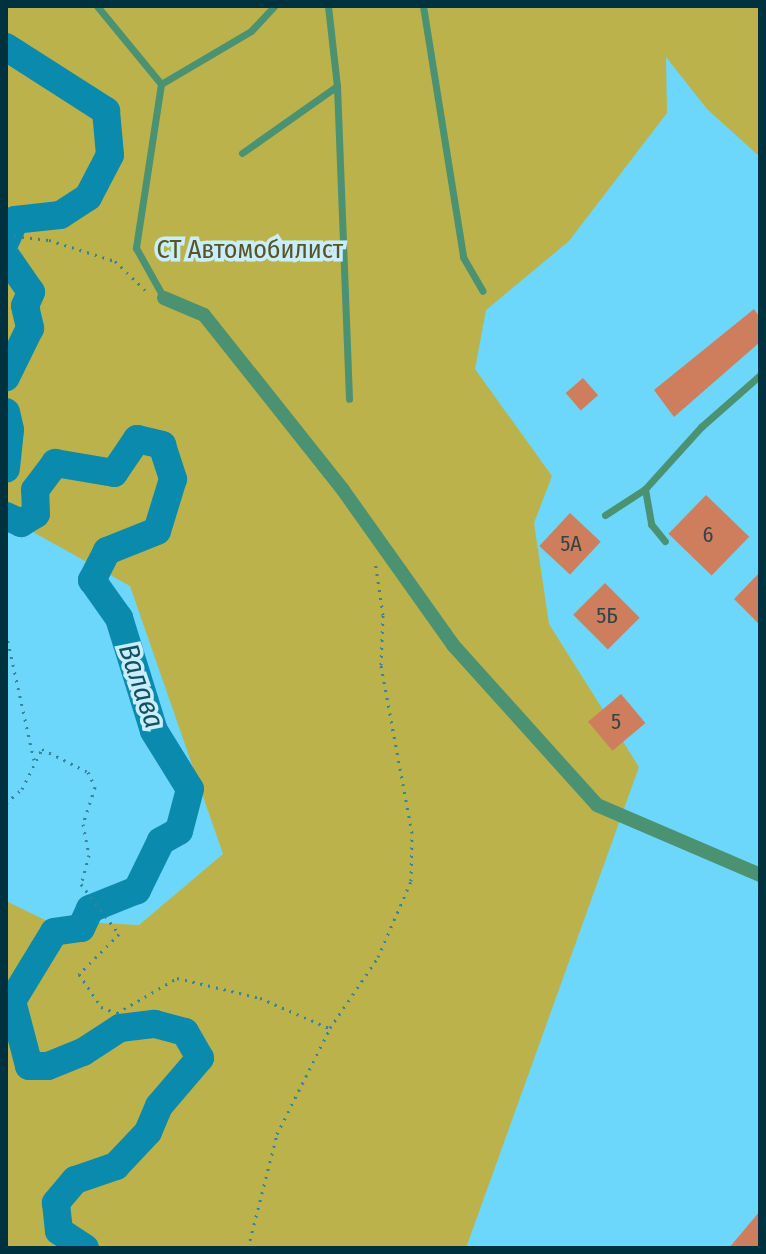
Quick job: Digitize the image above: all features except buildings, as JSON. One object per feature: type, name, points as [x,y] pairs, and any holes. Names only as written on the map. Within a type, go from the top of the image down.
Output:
[{"type":"street","points":[[164,298],[204,315],[343,490],[453,645],[597,805],[760,875]]},
{"type":"lane","points":[[97,6],[161,84],[136,248],[164,298]]},
{"type":"lane","points":[[161,84],[251,31],[274,6]]},
{"type":"lane","points":[[328,6],[337,86],[349,399]]},
{"type":"lane","points":[[423,6],[463,257],[483,291]]},
{"type":"lane","points":[[242,153],[337,86]]},
{"type":"lane","points":[[605,515],[645,489],[701,427],[760,375]]},
{"type":"lane","points":[[645,489],[651,524],[665,541]]},
{"type":"path","points":[[6,235],[49,240],[115,261],[128,268],[140,286],[164,298]]},
{"type":"path","points":[[248,1248],[271,1149],[330,1028],[378,957],[411,881],[409,810],[381,665],[383,615],[370,550]]},
{"type":"path","points":[[6,633],[34,760]]},
{"type":"path","points":[[6,803],[22,789],[42,749],[88,772],[95,787],[83,824],[89,855],[81,884],[119,934],[79,974],[101,1007],[117,1013],[177,978],[189,979],[260,998],[330,1028]]},
{"type":"green space","name":"СТ Автомобилист","points":[[6,6],[760,6],[760,157],[707,109],[666,57],[667,113],[569,241],[486,310],[475,369],[552,476],[534,523],[549,624],[639,767],[466,1248],[6,1248],[6,901],[45,920],[139,925],[223,854],[130,586],[6,517]]},
{"type":"waterway","name":"Валава","points":[[6,47],[106,111],[110,155],[88,197],[60,215],[15,220],[6,240]]},
{"type":"waterway","name":"Валава","points":[[6,256],[31,292],[25,306],[30,328],[6,377]]},
{"type":"waterway","name":"Валава","points":[[6,412],[10,430],[6,469]]},
{"type":"waterway","name":"Валава","points":[[6,516],[21,523],[36,514],[35,490],[55,463],[114,473],[137,439],[162,445],[173,479],[157,531],[107,551],[92,580],[119,618],[154,731],[190,789],[179,831],[161,841],[137,890],[90,909],[81,928],[54,932],[12,1001],[29,1066],[48,1066],[83,1052],[120,1028],[155,1024],[185,1032],[200,1058],[159,1106],[148,1132],[116,1166],[75,1180],[56,1203],[59,1231],[85,1248]]}]
